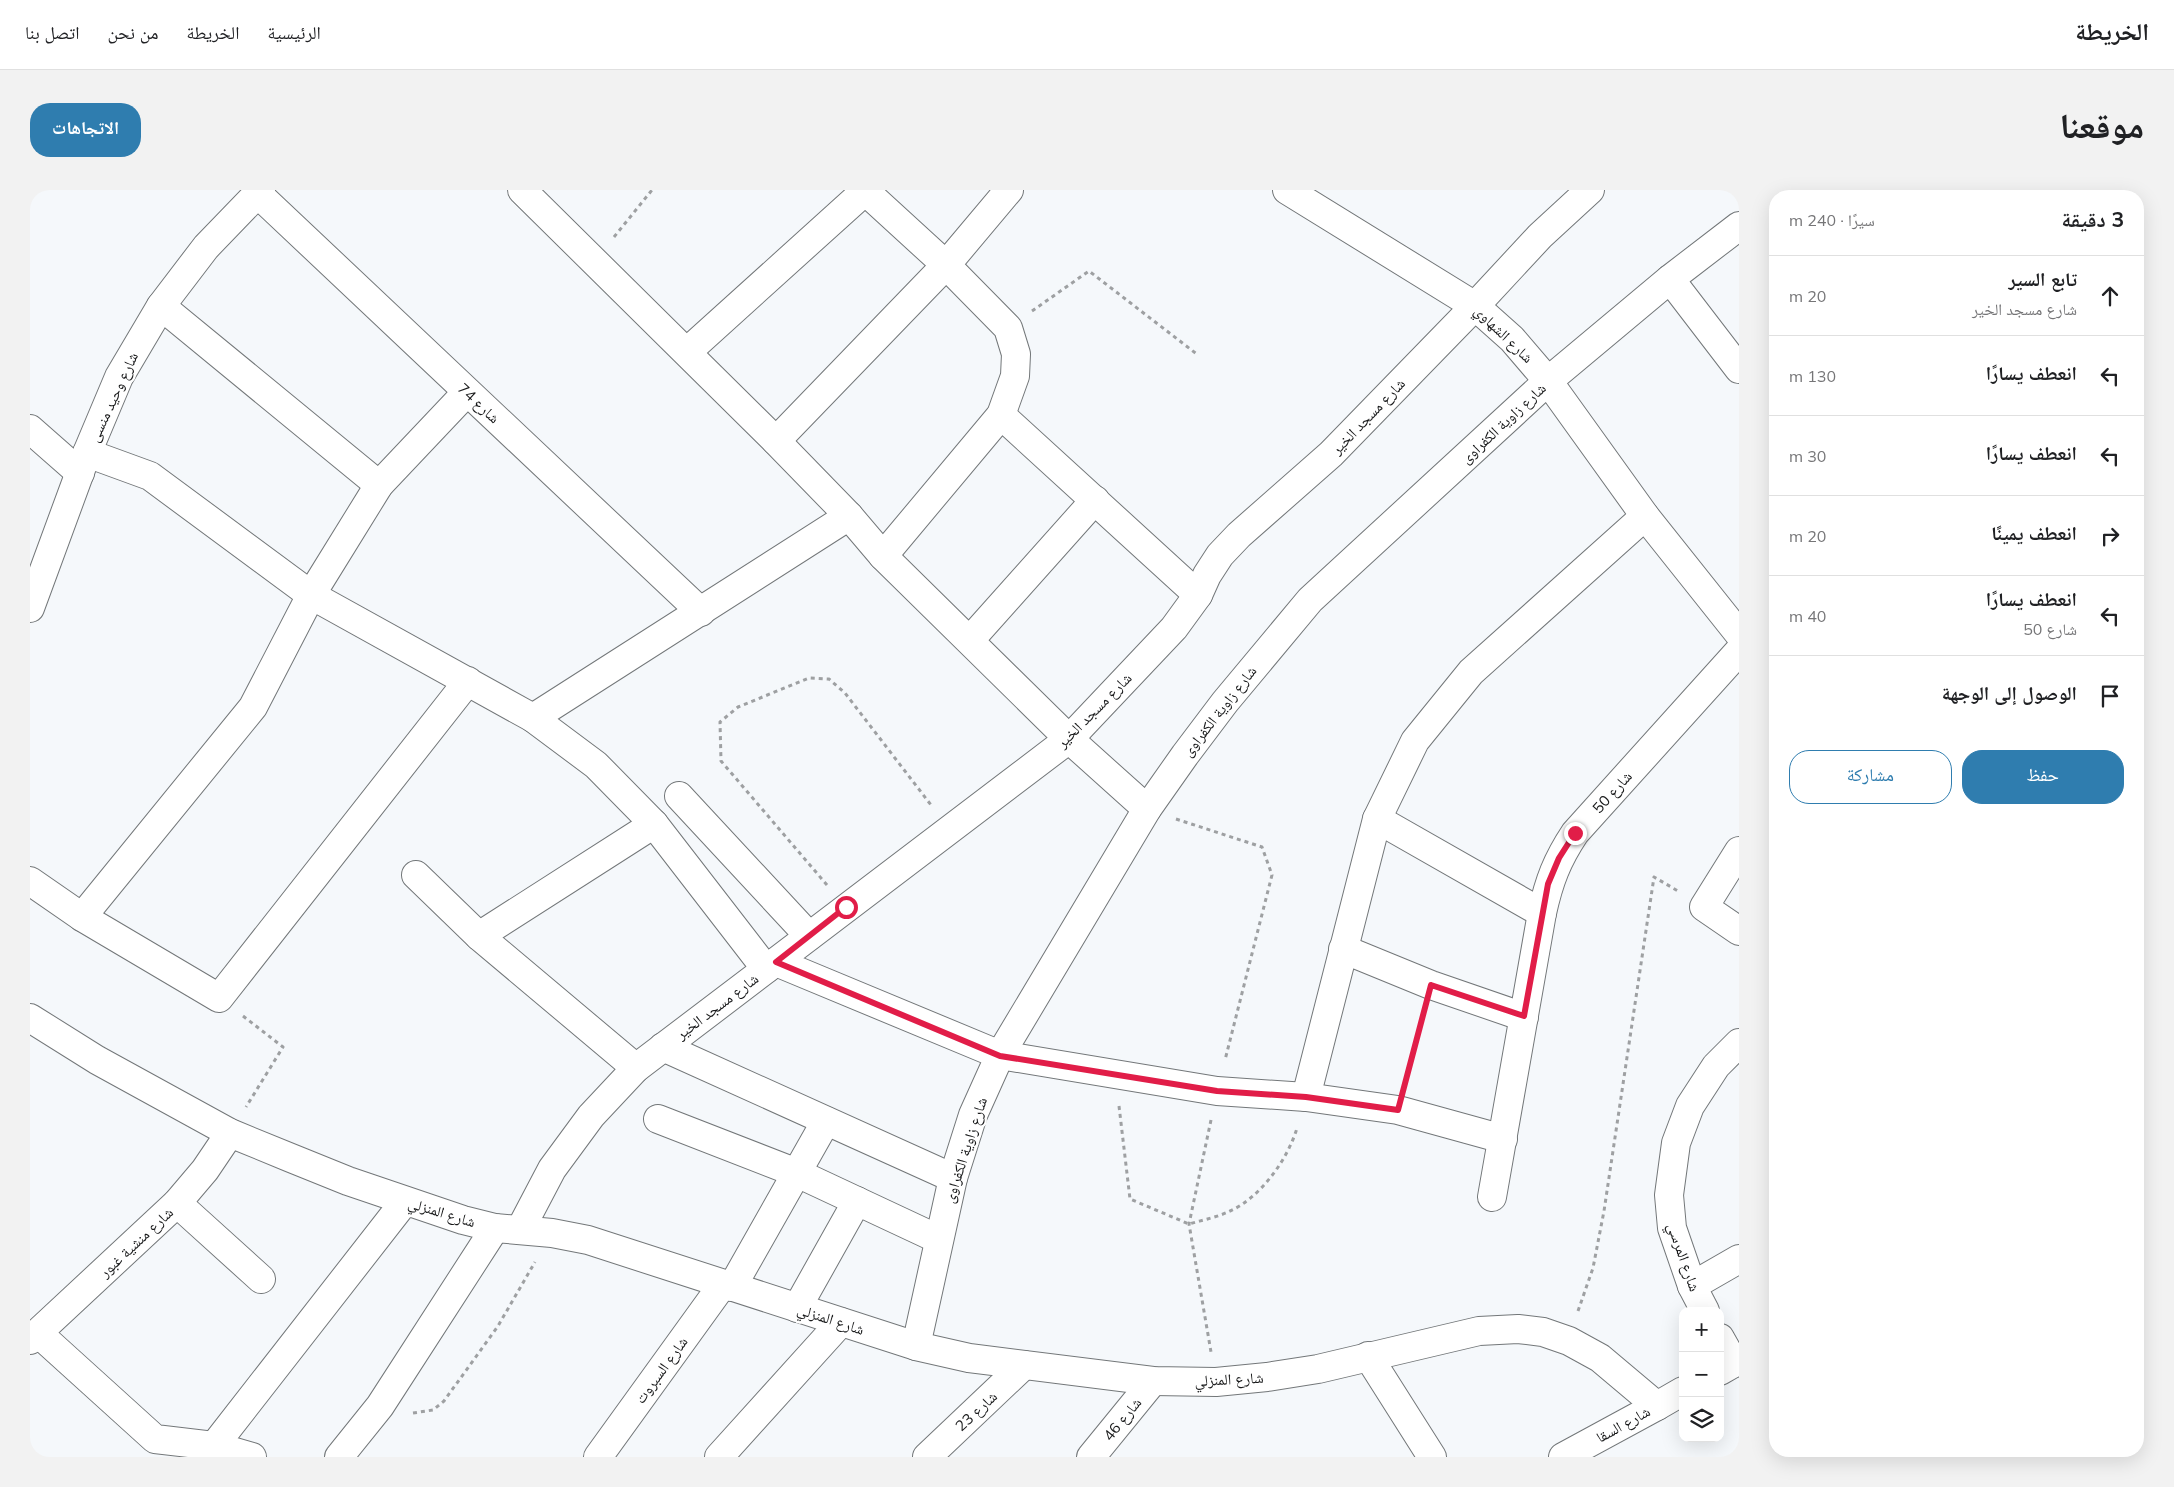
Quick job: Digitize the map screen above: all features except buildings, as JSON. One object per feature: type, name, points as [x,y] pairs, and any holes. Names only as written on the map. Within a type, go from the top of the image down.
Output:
[{"type":"street","points":[[522,190],[776,441],[849,516],[883,556],[1069,739],[1147,809]]},
{"type":"street","points":[[688,352],[864,190],[946,265],[1008,328],[1016,354],[1015,376],[1000,415],[883,556]]},
{"type":"street","points":[[776,441],[946,265],[1009,190]]},
{"type":"street","name":"شارع الشهاوي","points":[[1287,190],[1475,306],[1512,339],[1548,381],[1645,516],[1739,634]]},
{"type":"street","name":"شارع مسجد الخير","points":[[339,1457],[380,1406],[591,1116],[636,1068],[1069,739],[1174,628],[1198,595],[1207,575],[1220,555],[1239,535],[1332,454],[1540,236],[1590,190]]},
{"type":"street","name":"شارع وحيد منسى","points":[[30,608],[83,463],[119,377],[161,306],[206,247],[259,192]]},
{"type":"street","name":"شارع 74","points":[[259,192],[467,392],[701,612]]},
{"type":"street","name":"شارع زاوية الكفراوى","points":[[916,1346],[952,1178],[973,1115],[1000,1056],[1147,809],[1225,702],[1310,600],[1548,381],[1670,279],[1739,226]]},
{"type":"street","points":[[1670,279],[1739,369]]},
{"type":"street","points":[[161,306],[379,485]]},
{"type":"street","points":[[82,917],[253,707],[311,595],[379,485],[467,392]]},
{"type":"street","points":[[1000,415],[1198,595]]},
{"type":"street","points":[[30,429],[83,463],[150,476],[311,595],[533,718],[596,765],[654,824],[771,965],[1000,1056],[1217,1091],[1306,1097],[1398,1110],[1503,1139]]},
{"type":"street","points":[[970,640],[1095,500]]},
{"type":"street","points":[[533,718],[849,516]]},
{"type":"street","points":[[1306,1097],[1377,819],[1415,741],[1471,672],[1645,516]]},
{"type":"street","name":"شارع 50","points":[[1492,1197],[1542,913],[1548,884],[1559,858],[1575,833],[1739,650]]},
{"type":"street","points":[[30,881],[82,917],[219,998],[468,681]]},
{"type":"street","points":[[679,796],[809,936]]},
{"type":"street","points":[[1377,819],[1542,913]]},
{"type":"street","points":[[479,936],[654,824]]},
{"type":"street","points":[[1739,851],[1704,907],[1739,931]]},
{"type":"street","points":[[416,875],[479,936],[636,1068]]},
{"type":"street","points":[[1343,948],[1431,985],[1524,1016]]},
{"type":"street","name":"شارع المنزلي","points":[[30,1018],[97,1060],[230,1133],[340,1178],[463,1220],[508,1229],[552,1233],[588,1240],[916,1346],[969,1358],[1153,1381],[1216,1382],[1301,1372],[1479,1331],[1518,1329],[1544,1332],[1569,1340],[1600,1358],[1657,1406]]},
{"type":"street","name":"شارع المرسي","points":[[1703,1307],[1692,1286],[1672,1228],[1669,1194],[1676,1143],[1690,1106],[1716,1066],[1739,1043]]},
{"type":"street","points":[[663,1047],[952,1178]]},
{"type":"street","points":[[658,1119],[796,1173],[857,1200],[938,1240]]},
{"type":"street","name":"شارع السبروت","points":[[598,1457],[728,1285],[826,1121]]},
{"type":"street","name":"شارع منشية غبور","points":[[34,1337],[177,1203],[205,1170],[230,1133]]},
{"type":"street","points":[[797,1308],[857,1200]]},
{"type":"street","points":[[214,1446],[405,1201]]},
{"type":"street","points":[[177,1203],[261,1279]]},
{"type":"street","points":[[1692,1286],[1739,1259]]},
{"type":"street","points":[[719,1457],[841,1322]]},
{"type":"street","points":[[34,1337],[150,1448],[214,1446],[252,1457]]},
{"type":"street","points":[[1724,1348],[1731,1365]]},
{"type":"street","points":[[1368,1356],[1432,1457]]},
{"type":"street","name":"شارع 23","points":[[927,1457],[1024,1365]]},
{"type":"street","name":"شارع 46","points":[[1091,1457],[1153,1381]]},
{"type":"street","name":"شارع السقا","points":[[1563,1457],[1679,1393]]},
{"type":"path","points":[[594,260],[652,190]]},
{"type":"path","points":[[1008,328],[1089,271],[1198,355]]},
{"type":"path","points":[[846,907],[721,761],[720,722],[738,707],[809,678],[828,679],[844,693],[949,830]]},
{"type":"path","points":[[1147,809],[1262,847],[1272,875],[1217,1091],[1190,1224],[1216,1382]]},
{"type":"path","points":[[1569,1340],[1593,1268],[1604,1211],[1654,877],[1704,907]]},
{"type":"path","points":[[1398,1110],[1431,985]]},
{"type":"path","points":[[219,998],[283,1047],[230,1133]]},
{"type":"path","points":[[1115,1075],[1130,1199],[1190,1224],[1231,1211],[1261,1190],[1292,1143],[1306,1097]]},
{"type":"path","points":[[380,1406],[416,1413],[433,1410],[444,1401],[498,1326],[552,1233]]},
{"type":"route","points":[[846,907],[776,962],[1000,1056],[1217,1091],[1306,1097],[1398,1110],[1431,985],[1524,1016],[1548,884],[1559,858],[1575,833]]}]
